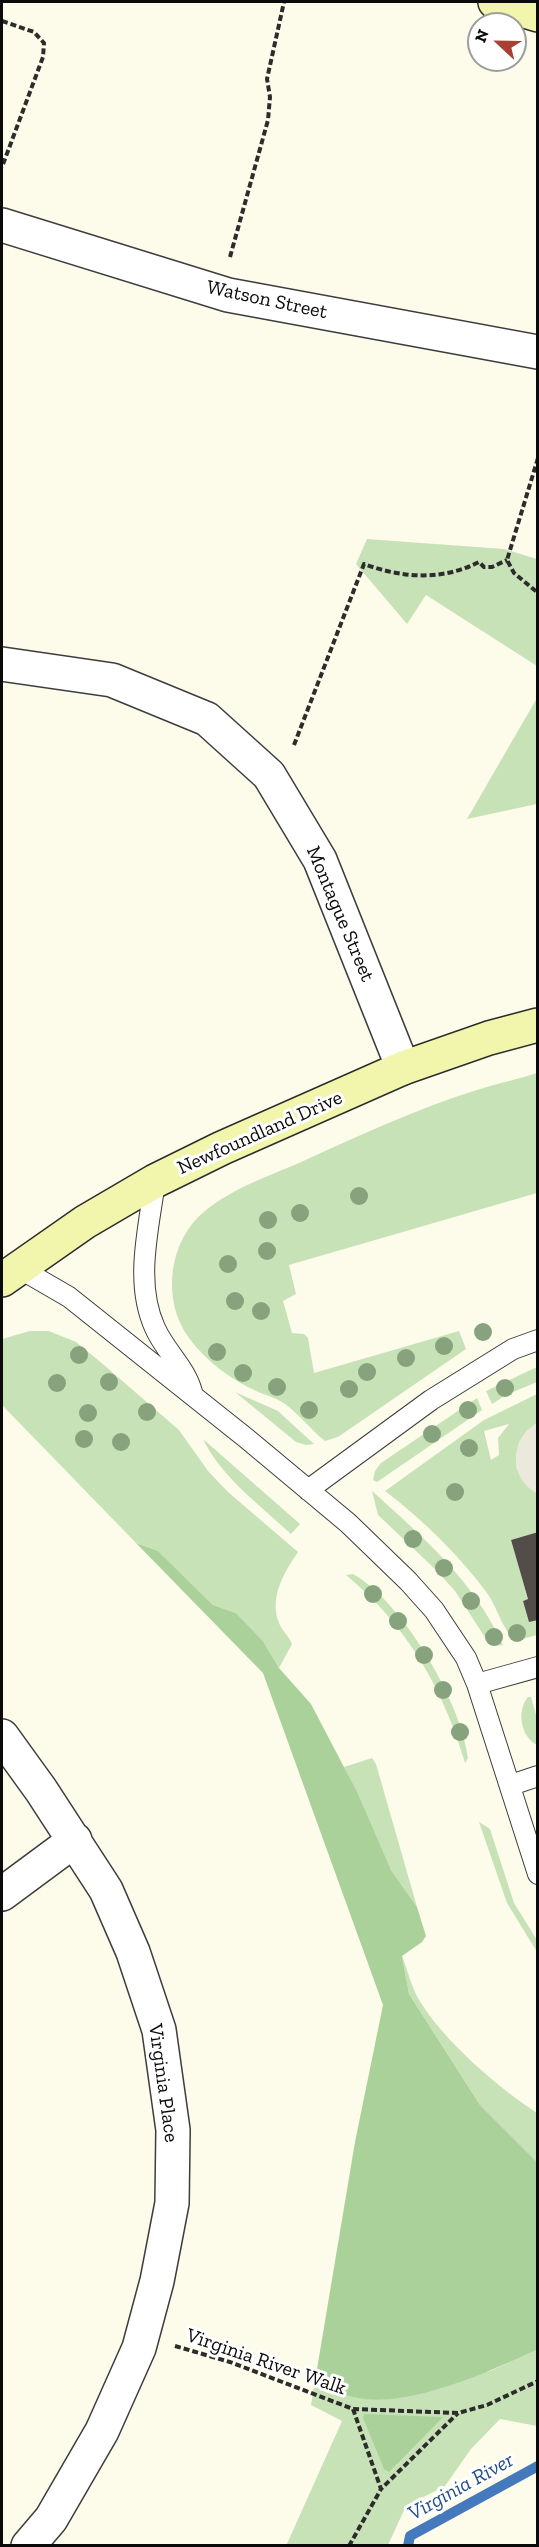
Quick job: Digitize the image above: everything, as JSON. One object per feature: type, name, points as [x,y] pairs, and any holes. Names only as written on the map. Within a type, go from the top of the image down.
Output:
[{"type":"street","points":[[495,2],[537,15]]},
{"type":"street","name":"Watson Street","points":[[2,225],[228,295],[537,352]]},
{"type":"street","name":"Montague Street","points":[[2,664],[112,680],[207,719],[269,775],[320,860],[404,1068]]},
{"type":"street","name":"Newfoundland Drive","points":[[10,1274],[85,1222],[155,1181],[222,1148],[404,1068],[489,1038],[537,1025]]},
{"type":"street","name":"Virginia Place","points":[[2,1736],[75,1840],[106,1890],[133,1952],[159,2030],[173,2130],[172,2203],[157,2281],[139,2348],[96,2441],[51,2519],[28,2546]]},
{"type":"street","points":[[2,1894],[75,1840]]},
{"type":"lane","points":[[155,1181],[144,1265],[146,1291],[153,1326],[165,1350],[189,1379],[194,1397]]},
{"type":"lane","points":[[10,1274],[69,1298],[348,1523],[408,1581],[448,1629],[466,1658],[511,1785],[537,1874]]},
{"type":"lane","points":[[308,1490],[431,1401],[513,1350],[537,1340]]},
{"type":"lane","points":[[477,1684],[537,1667]]},
{"type":"lane","points":[[511,1785],[537,1776]]},
{"type":"path","points":[[230,257],[268,120],[270,97],[267,79],[284,2]]},
{"type":"path","points":[[2,21],[34,32],[44,44],[43,57],[2,167]]},
{"type":"path","points":[[537,458],[507,560],[514,573],[537,593]]},
{"type":"path","points":[[294,745],[364,564],[401,575],[439,575],[479,562],[484,567],[492,567],[507,560]]},
{"type":"path","name":"Virginia River Walk","points":[[169,2345],[230,2362],[353,2409],[458,2413],[487,2406],[537,2381]]},
{"type":"path","name":"Virginia River Walk","points":[[353,2409],[381,2489]]},
{"type":"path","points":[[349,2546],[381,2489],[458,2413]]},
{"type":"green space","points":[[367,539],[504,549],[537,559],[537,666],[426,595],[407,624],[356,564]]},
{"type":"green space","points":[[537,698],[537,804],[467,819]]},
{"type":"green space","points":[[537,1073],[537,1193],[289,1265],[296,1294],[283,1301],[292,1333],[304,1334],[308,1338],[314,1373],[459,1331],[466,1349],[338,1437],[325,1441],[285,1404],[246,1386],[219,1369],[189,1338],[174,1306],[173,1271],[183,1237],[193,1223],[216,1202],[251,1183],[388,1123],[457,1097]]},
{"type":"green space","points":[[30,1331],[49,1331],[76,1342],[104,1365],[179,1430],[208,1471],[228,1492],[298,1552],[283,1577],[277,1595],[276,1613],[279,1623],[292,1644],[279,1668],[263,1641],[236,1613],[213,1605],[158,1551],[136,1543],[2,1405],[2,1339]]},
{"type":"green space","points":[[537,1367],[537,1382],[506,1395],[492,1404],[486,1391]]},
{"type":"green space","points":[[235,1392],[278,1411],[314,1444],[306,1445],[296,1442]]},
{"type":"green space","points":[[537,1394],[537,1423],[522,1439],[516,1458],[521,1478],[537,1493],[537,1532],[511,1540],[528,1599],[523,1601],[537,1620],[537,1635],[515,1641],[507,1631],[487,1593],[452,1551],[385,1491],[484,1420]],"holes":[[[509,1424],[498,1438],[499,1455],[491,1460],[484,1431]]]},
{"type":"green space","points":[[477,1398],[482,1410],[377,1482],[373,1480],[375,1471],[381,1463]]},
{"type":"green space","points":[[203,1439],[300,1524],[291,1534],[231,1478],[220,1466]]},
{"type":"green space","points":[[372,1491],[446,1561],[477,1600],[503,1645],[495,1646],[488,1642],[455,1591],[378,1515]]},
{"type":"green space","points":[[136,1543],[158,1551],[213,1605],[236,1613],[263,1641],[279,1668],[311,1704],[357,1792],[391,1870],[417,1907],[426,1936],[422,1942],[402,1956],[409,1994],[480,2105],[537,2162],[537,2350],[449,2386],[401,2398],[379,2400],[358,2398],[315,2381],[355,2142],[383,2005],[263,1673]]},
{"type":"green space","points":[[353,1574],[372,1588],[391,1607],[427,1655],[442,1683],[463,1735],[468,1758],[465,1763],[446,1710],[420,1660],[387,1615],[346,1575]]},
{"type":"green space","points":[[528,1697],[531,1697],[537,1718],[537,1745],[527,1736],[522,1723],[522,1709]]},
{"type":"green space","points":[[372,1758],[376,1764],[417,1907],[391,1870],[344,1767]]},
{"type":"green space","points":[[479,1822],[490,1829],[514,1903],[537,1940],[537,1952],[507,1903]]},
{"type":"green space","points":[[402,1956],[418,1998],[444,2034],[490,2078],[537,2113],[537,2162],[480,2105],[409,1994]]},
{"type":"green space","points":[[537,2350],[537,2426],[500,2419],[471,2449],[445,2486],[406,2506],[388,2545],[286,2546],[342,2421],[311,2405],[315,2381],[357,2398],[490,2371]]},
{"type":"green space","points":[[364,2414],[443,2417],[389,2472],[384,2469],[363,2418]]},
{"type":"shaded area","points":[[537,1423],[537,1493],[521,1479],[516,1467],[516,1454],[519,1442],[526,1431]]},
{"type":"building","points":[[538,1532],[538,1620],[529,1622],[523,1601],[528,1599],[511,1540]]},
{"type":"waterway","name":"Virginia River","points":[[408,2546],[410,2536],[538,2466]]}]
